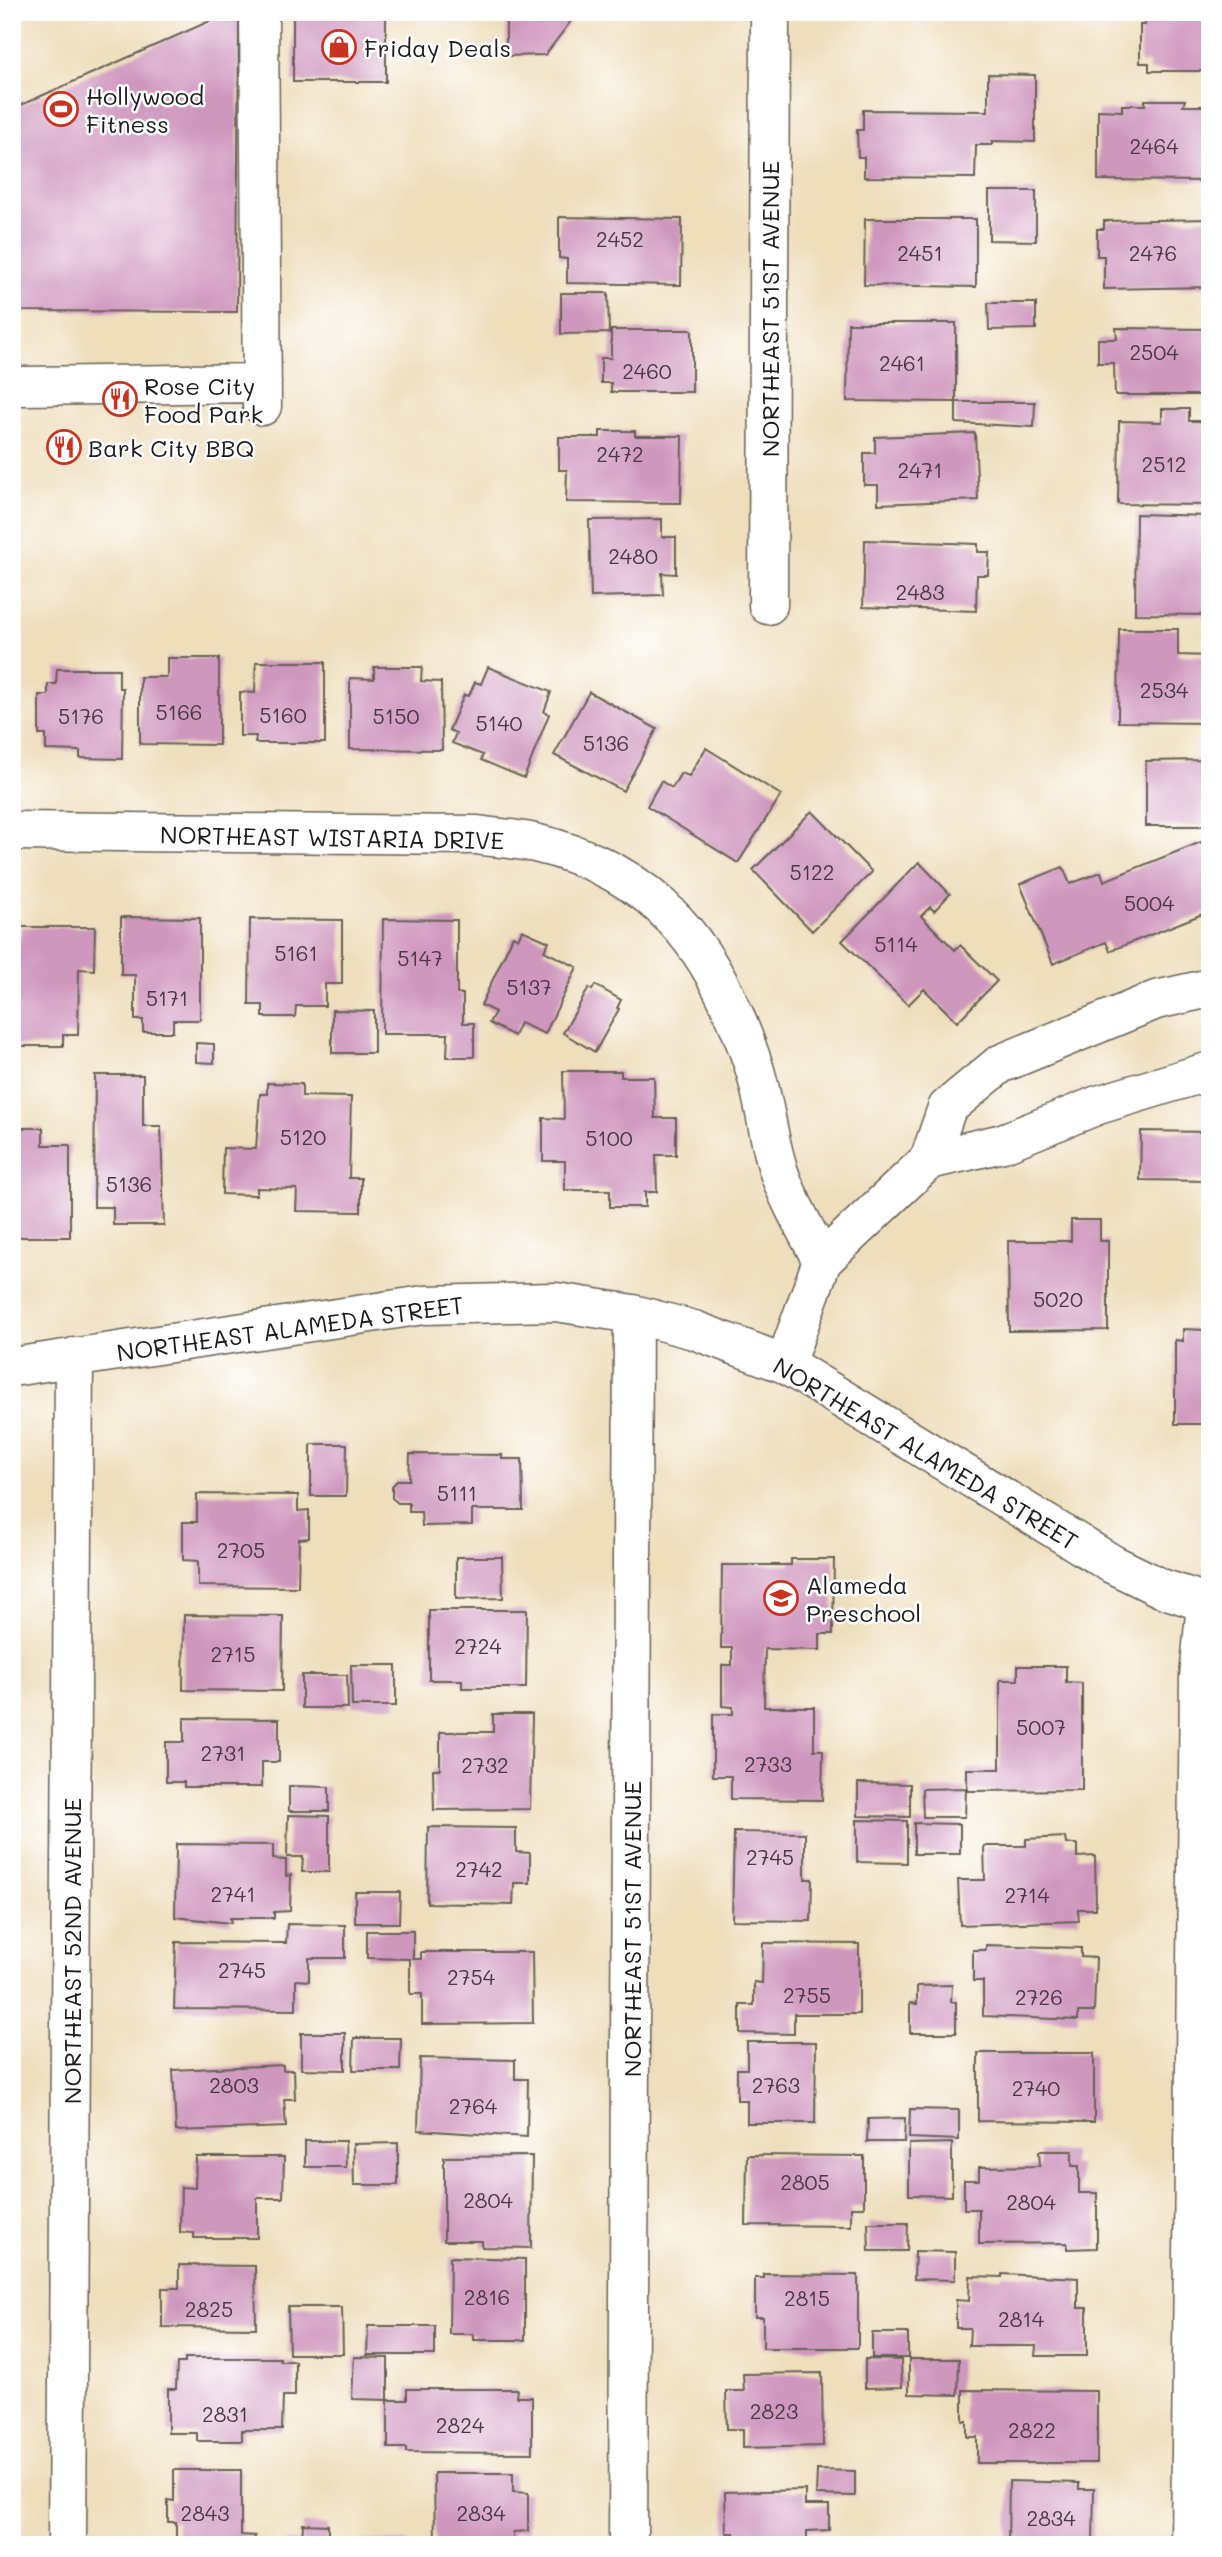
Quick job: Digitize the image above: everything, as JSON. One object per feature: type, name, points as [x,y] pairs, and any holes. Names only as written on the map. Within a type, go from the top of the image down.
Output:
[{"type":"street","points":[[23,386],[262,394],[259,12]]},
{"type":"street","name":"NORTHEAST 51ST AVENUE","points":[[768,605],[770,12]]},
{"type":"street","name":"NORTHEAST WISTARIA DRIVE","points":[[12,831],[477,835],[534,843],[574,855],[608,871],[671,913],[695,941],[718,979],[752,1061],[780,1175],[822,1261]]},
{"type":"street","points":[[785,1364],[822,1261],[929,1160],[947,1108],[1000,1064],[1156,1000],[1210,988]]},
{"type":"street","points":[[929,1160],[1003,1143],[1098,1105],[1210,1072]]},
{"type":"street","name":"NORTHEAST ALAMEDA STREET","points":[[12,1367],[424,1305],[556,1302],[633,1314],[694,1330],[785,1364],[1112,1564],[1161,1588],[1208,1604]]},
{"type":"street","name":"NORTHEAST 51ST AVENUE","points":[[628,2545],[633,1314]]},
{"type":"street","name":"NORTHEAST 52ND AVENUE","points":[[67,2545],[74,1357]]},
{"type":"street","points":[[1190,2545],[1199,1677],[1208,1604]]},
{"type":"building","points":[[230,12],[239,12],[237,312],[12,311],[12,109]]},
{"type":"building","name":"Friday Deals","points":[[293,12],[386,12],[386,82],[293,82]]},
{"type":"building","points":[[578,12],[545,55],[506,56],[506,13]]},
{"type":"building","points":[[1150,12],[1210,12],[1210,71],[1149,71],[1149,63],[1140,63],[1140,25],[1145,25],[1145,19],[1150,19]]},
{"type":"building","points":[[988,74],[1035,75],[1035,142],[992,141],[992,145],[976,145],[975,178],[864,177],[864,157],[858,157],[857,130],[863,130],[863,110],[988,111]]},
{"type":"building","points":[[1145,100],[1185,100],[1183,106],[1210,106],[1210,181],[1098,180],[1098,110],[1122,111],[1122,105],[1145,105]]},
{"type":"building","points":[[989,191],[1036,191],[1036,241],[989,240]]},
{"type":"building","points":[[559,217],[682,219],[681,285],[567,283],[567,259],[559,258]]},
{"type":"building","points":[[865,219],[976,219],[976,287],[864,285]]},
{"type":"building","points":[[1210,219],[1210,287],[1104,289],[1104,256],[1097,256],[1097,229],[1104,229],[1104,221]]},
{"type":"building","points":[[561,293],[608,293],[609,333],[561,334]]},
{"type":"building","points":[[988,303],[1036,303],[1036,329],[989,330]]},
{"type":"building","points":[[848,323],[956,323],[956,402],[847,401]]},
{"type":"building","points":[[1116,328],[1210,329],[1210,395],[1115,395],[1114,363],[1098,363],[1098,339],[1117,339]]},
{"type":"building","points":[[611,330],[692,330],[692,392],[611,392],[611,383],[601,383],[601,358],[611,358]]},
{"type":"building","points":[[956,402],[1035,402],[1034,427],[956,423]]},
{"type":"building","points":[[1162,409],[1189,409],[1189,421],[1210,421],[1210,505],[1118,504],[1119,421],[1162,422]]},
{"type":"building","points":[[600,431],[635,431],[635,436],[682,436],[681,503],[566,502],[567,470],[559,470],[559,437],[600,437]]},
{"type":"building","points":[[975,433],[978,500],[878,504],[878,485],[864,485],[864,453],[875,453],[875,437]]},
{"type":"building","points":[[1136,514],[1210,516],[1210,615],[1135,614]]},
{"type":"building","points":[[662,519],[662,537],[676,537],[676,574],[662,573],[663,595],[591,597],[589,520]]},
{"type":"building","points":[[865,540],[978,544],[978,552],[989,552],[988,575],[977,575],[976,611],[863,607]]},
{"type":"building","points":[[1119,629],[1178,629],[1178,655],[1210,656],[1210,723],[1118,722]]},
{"type":"building","points":[[167,658],[219,658],[219,745],[140,744],[140,677],[167,677]]},
{"type":"building","points":[[256,662],[325,662],[325,743],[255,743],[256,736],[240,736],[240,692],[255,693]]},
{"type":"building","points":[[374,667],[422,667],[421,681],[441,682],[442,750],[350,749],[350,678],[374,679]]},
{"type":"building","points":[[488,667],[551,692],[544,712],[549,714],[524,778],[481,760],[483,755],[452,743],[456,733],[449,730],[464,695],[469,696],[475,682],[481,684]]},
{"type":"building","points":[[57,669],[119,669],[119,688],[123,688],[122,759],[80,758],[80,751],[46,750],[46,735],[39,735],[39,695],[48,695],[48,684],[56,684]]},
{"type":"building","points":[[589,692],[657,729],[623,791],[554,755]]},
{"type":"building","points":[[706,748],[781,795],[738,863],[647,806],[661,781],[672,788],[681,773],[689,776]]},
{"type":"building","points":[[1205,749],[1210,749],[1210,826],[1146,826],[1146,761],[1205,760]]},
{"type":"building","points":[[812,811],[872,872],[812,931],[753,870]]},
{"type":"building","points":[[1201,842],[1210,863],[1210,911],[1110,951],[1106,942],[1053,964],[1020,884],[1063,867],[1070,884],[1101,872],[1104,881]]},
{"type":"building","points":[[919,862],[950,894],[934,911],[930,907],[921,916],[955,950],[960,945],[997,981],[957,1022],[924,989],[908,1005],[842,941]]},
{"type":"building","points":[[121,917],[200,918],[200,1020],[173,1020],[173,1032],[143,1032],[143,1020],[135,1020],[135,975],[121,975]]},
{"type":"building","points":[[250,919],[342,920],[342,984],[325,984],[325,1006],[296,1006],[295,1017],[263,1017],[263,1005],[249,1005]]},
{"type":"building","points":[[383,919],[457,920],[457,994],[463,994],[463,1023],[474,1023],[474,1057],[447,1057],[448,1034],[382,1034]]},
{"type":"building","points":[[21,927],[95,927],[94,970],[79,969],[78,1035],[63,1035],[63,1046],[14,1046],[12,941],[20,941]]},
{"type":"building","points":[[522,930],[549,942],[544,951],[577,967],[545,1034],[520,1023],[514,1036],[489,1023],[495,1012],[481,1005],[513,936],[518,939]]},
{"type":"building","points":[[595,985],[621,1000],[617,1008],[619,1009],[595,1052],[563,1033],[589,988],[592,990]]},
{"type":"building","points":[[332,1010],[374,1011],[374,1053],[332,1053]]},
{"type":"building","points":[[196,1043],[214,1044],[214,1063],[196,1062]]},
{"type":"building","points":[[563,1071],[621,1071],[621,1077],[654,1077],[655,1118],[676,1118],[676,1155],[656,1155],[657,1192],[645,1192],[645,1207],[610,1207],[610,1190],[565,1190],[565,1161],[543,1161],[543,1118],[564,1119]]},
{"type":"building","points":[[95,1075],[143,1075],[143,1126],[161,1126],[164,1225],[113,1225],[113,1207],[94,1207]]},
{"type":"building","points":[[12,1083],[16,1083],[15,1128],[43,1128],[43,1145],[70,1145],[70,1237],[12,1237]]},
{"type":"building","points":[[267,1083],[302,1084],[302,1096],[351,1097],[349,1178],[361,1178],[361,1212],[296,1211],[297,1189],[257,1188],[257,1195],[222,1194],[223,1148],[256,1149],[260,1094],[267,1094]]},
{"type":"building","points":[[1141,1131],[1210,1132],[1210,1181],[1140,1180]]},
{"type":"building","points":[[1071,1220],[1100,1220],[1100,1241],[1108,1241],[1108,1330],[1009,1331],[1008,1241],[1071,1241]]},
{"type":"building","points":[[1208,1322],[1210,1441],[1206,1440],[1207,1424],[1175,1424],[1175,1340],[1183,1341],[1183,1329],[1207,1330]]},
{"type":"building","points":[[311,1444],[347,1444],[346,1496],[311,1496]]},
{"type":"building","points":[[410,1454],[502,1455],[502,1459],[522,1459],[523,1510],[472,1510],[472,1525],[422,1526],[421,1512],[409,1512],[409,1503],[398,1503],[392,1498],[392,1486],[398,1480],[409,1480]]},
{"type":"building","points":[[197,1494],[298,1495],[298,1511],[309,1510],[309,1538],[299,1539],[298,1587],[198,1586],[198,1561],[183,1560],[183,1522],[197,1522]]},
{"type":"building","points":[[456,1557],[502,1557],[503,1598],[456,1599]]},
{"type":"building","points":[[791,1559],[834,1559],[833,1634],[820,1634],[820,1650],[765,1649],[764,1707],[814,1707],[814,1750],[823,1750],[822,1800],[731,1799],[731,1776],[713,1776],[713,1714],[733,1714],[733,1707],[722,1706],[722,1665],[732,1665],[732,1648],[721,1648],[722,1565],[791,1565]]},
{"type":"building","points":[[429,1610],[527,1610],[526,1688],[462,1688],[462,1680],[429,1680]]},
{"type":"building","points":[[184,1615],[283,1616],[282,1691],[183,1690]]},
{"type":"building","points":[[351,1665],[396,1665],[396,1706],[352,1706]]},
{"type":"building","points":[[1018,1666],[1066,1666],[1066,1682],[1082,1683],[1082,1790],[967,1791],[967,1769],[1000,1769],[1000,1680],[1018,1680]]},
{"type":"building","points":[[302,1675],[347,1675],[348,1708],[302,1708]]},
{"type":"building","points":[[493,1714],[532,1714],[530,1809],[434,1810],[433,1769],[440,1769],[440,1732],[493,1732]]},
{"type":"building","points":[[184,1718],[279,1719],[279,1762],[262,1762],[262,1787],[184,1787],[184,1782],[166,1782],[166,1742],[184,1742]]},
{"type":"building","points":[[858,1783],[910,1784],[910,1817],[858,1816]]},
{"type":"building","points":[[289,1786],[329,1787],[329,1811],[289,1811]]},
{"type":"building","points":[[966,1788],[965,1817],[923,1817],[922,1789]]},
{"type":"building","points":[[288,1815],[329,1816],[329,1872],[302,1872],[303,1857],[287,1857]]},
{"type":"building","points":[[857,1820],[907,1821],[907,1863],[857,1862]]},
{"type":"building","points":[[914,1823],[960,1824],[960,1854],[914,1854]]},
{"type":"building","points":[[428,1827],[516,1828],[516,1852],[530,1853],[530,1883],[514,1883],[513,1905],[427,1903]]},
{"type":"building","points":[[734,1832],[805,1833],[805,1879],[812,1879],[811,1921],[732,1920]]},
{"type":"building","points":[[1065,1837],[1066,1844],[1077,1844],[1077,1857],[1095,1856],[1096,1909],[1078,1909],[1079,1921],[960,1925],[958,1880],[985,1880],[984,1846],[1026,1846],[1026,1839]]},
{"type":"building","points":[[176,1844],[273,1845],[273,1859],[286,1860],[286,1876],[291,1875],[290,1911],[274,1912],[274,1918],[230,1918],[231,1923],[175,1917]]},
{"type":"building","points":[[355,1892],[400,1892],[399,1923],[355,1923]]},
{"type":"building","points":[[287,1924],[345,1925],[345,1958],[309,1958],[309,1981],[296,1980],[296,2010],[174,2009],[176,1942],[286,1943]]},
{"type":"building","points":[[367,1931],[413,1931],[413,1959],[421,1959],[421,1952],[532,1952],[533,2023],[422,2024],[422,1994],[410,1994],[410,1959],[367,1958]]},
{"type":"building","points":[[763,1943],[859,1944],[859,2014],[794,2014],[794,2034],[740,2033],[740,2005],[754,2005],[754,1982],[762,1983]]},
{"type":"building","points":[[986,1945],[1081,1948],[1081,1957],[1096,1958],[1094,2012],[1078,2012],[1078,2020],[983,2016],[983,1981],[973,1981],[973,1950],[986,1950]]},
{"type":"building","points":[[952,1985],[951,2002],[956,2002],[956,2033],[910,2033],[910,2003],[917,2004],[917,1986]]},
{"type":"building","points":[[301,2033],[345,2033],[345,2070],[301,2069]]},
{"type":"building","points":[[354,2038],[401,2038],[400,2070],[353,2070]]},
{"type":"building","points":[[747,2042],[816,2042],[815,2123],[747,2123],[747,2100],[737,2100],[737,2069],[747,2069]]},
{"type":"building","points":[[978,2053],[1094,2053],[1094,2122],[978,2121]]},
{"type":"building","points":[[420,2058],[515,2060],[515,2079],[528,2079],[527,2137],[418,2130]]},
{"type":"building","points":[[283,2065],[283,2070],[294,2070],[295,2099],[284,2099],[286,2127],[176,2131],[173,2070]]},
{"type":"building","points":[[910,2109],[959,2110],[959,2140],[909,2138]]},
{"type":"building","points":[[905,2118],[904,2142],[867,2142],[868,2119]]},
{"type":"building","points":[[305,2141],[345,2141],[346,2167],[305,2167]]},
{"type":"building","points":[[398,2143],[398,2185],[354,2185],[353,2144]]},
{"type":"building","points":[[952,2143],[952,2196],[909,2195],[909,2144]]},
{"type":"building","points":[[1039,2151],[1072,2151],[1072,2166],[1079,2166],[1079,2193],[1097,2193],[1097,2248],[1067,2249],[1067,2243],[979,2244],[979,2209],[964,2209],[964,2180],[979,2180],[979,2167],[1040,2166]]},
{"type":"building","points":[[747,2155],[864,2156],[864,2207],[851,2207],[851,2226],[746,2225]]},
{"type":"building","points":[[532,2156],[531,2248],[482,2247],[482,2241],[444,2241],[444,2157]]},
{"type":"building","points":[[196,2157],[284,2157],[283,2198],[257,2198],[257,2238],[194,2238],[194,2233],[180,2232],[181,2187],[195,2188]]},
{"type":"building","points":[[868,2223],[908,2223],[907,2251],[869,2251]]},
{"type":"building","points":[[915,2251],[955,2252],[955,2280],[914,2279]]},
{"type":"building","points":[[450,2257],[525,2259],[525,2340],[474,2340],[474,2334],[449,2334]]},
{"type":"building","points":[[179,2265],[255,2266],[256,2328],[162,2327],[162,2288],[179,2288]]},
{"type":"building","points":[[764,2274],[858,2275],[858,2348],[763,2348],[763,2317],[755,2317],[755,2278],[764,2278]]},
{"type":"building","points":[[1002,2274],[1078,2278],[1078,2308],[1087,2308],[1087,2356],[1035,2356],[1036,2346],[969,2346],[970,2328],[956,2328],[956,2300],[969,2301],[970,2276],[1002,2277]]},
{"type":"building","points":[[288,2307],[342,2307],[343,2354],[289,2354]]},
{"type":"building","points":[[368,2326],[435,2326],[435,2355],[367,2355]]},
{"type":"building","points":[[872,2333],[908,2333],[908,2358],[872,2358]]},
{"type":"building","points":[[354,2357],[388,2358],[388,2400],[352,2399]]},
{"type":"building","points":[[185,2358],[280,2358],[280,2361],[295,2361],[295,2396],[283,2396],[282,2430],[242,2430],[242,2441],[197,2441],[197,2433],[168,2433],[168,2389],[176,2389],[177,2363],[185,2363]]},
{"type":"building","points":[[865,2359],[901,2360],[902,2387],[865,2388]]},
{"type":"building","points":[[909,2359],[959,2359],[958,2395],[909,2394]]},
{"type":"building","points":[[822,2373],[823,2446],[743,2448],[743,2429],[727,2429],[726,2391],[744,2391],[743,2374]]},
{"type":"building","points":[[407,2389],[517,2389],[516,2397],[532,2397],[532,2453],[406,2452],[406,2448],[388,2448],[388,2400],[407,2400]]},
{"type":"building","points":[[963,2390],[1097,2391],[1097,2463],[977,2463],[977,2437],[967,2437],[967,2421],[963,2421]]},
{"type":"building","points":[[174,2470],[241,2470],[241,2535],[255,2536],[254,2545],[176,2545],[176,2522],[168,2522],[168,2500],[174,2501]]},
{"type":"building","points":[[817,2470],[855,2471],[855,2496],[816,2495]]},
{"type":"building","points":[[434,2473],[513,2473],[513,2492],[528,2493],[528,2531],[513,2532],[513,2545],[435,2545]]},
{"type":"building","points":[[1009,2481],[1079,2483],[1079,2489],[1094,2489],[1093,2545],[1008,2545]]},
{"type":"building","points":[[805,2490],[805,2505],[829,2505],[829,2530],[807,2531],[807,2545],[734,2545],[734,2533],[726,2533],[725,2492]]},
{"type":"building","points":[[303,2524],[328,2525],[328,2545],[286,2545],[287,2542],[302,2542]]},
{"type":"building","points":[[950,2540],[950,2545],[910,2545],[910,2541]]},
{"type":"building","points":[[362,2541],[408,2542],[408,2545],[362,2545]]},
{"type":"place","name":"Friday Deals","points":[[339,47]]},
{"type":"place","name":"Hollywood Fitness","points":[[61,109]]},
{"type":"place","name":"Rose City Food Park","points":[[120,399]]},
{"type":"place","name":"Bark City BBQ","points":[[64,447]]},
{"type":"place","name":"Alameda Preschool","points":[[781,1598]]}]
